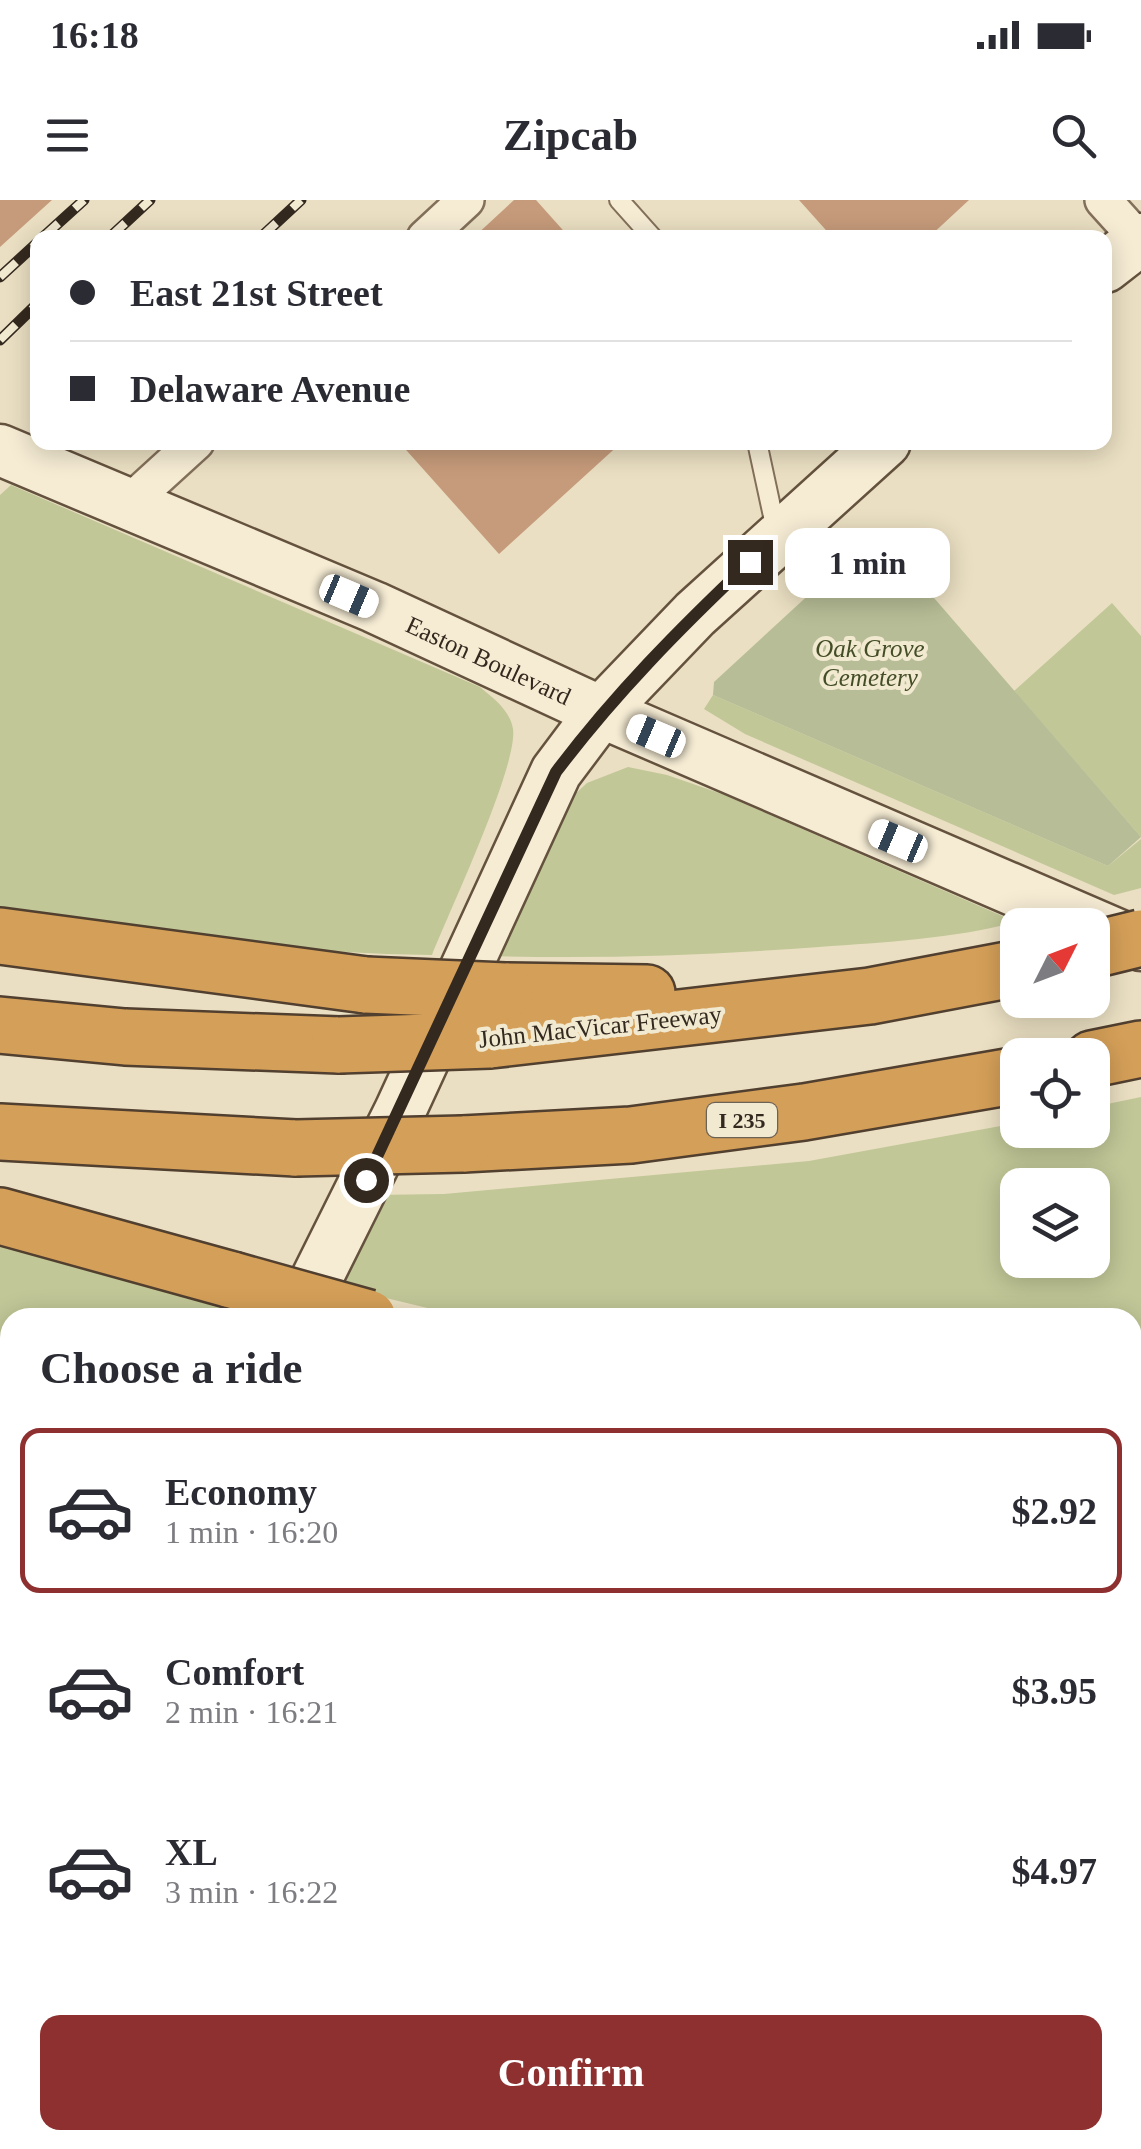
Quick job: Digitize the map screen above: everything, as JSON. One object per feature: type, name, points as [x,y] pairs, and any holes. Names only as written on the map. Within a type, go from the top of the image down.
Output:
[{"type":"highway","points":[[0,936],[366,985],[497,1015],[870,996],[1000,971]]},
{"type":"highway","points":[[1110,947],[1141,942]]},
{"type":"highway","name":"John MacVicar Freeway","points":[[0,1025],[124,1037],[338,1045],[497,1015]]},
{"type":"highway","points":[[1110,1055],[1141,1048]]},
{"type":"highway","name":"I 235","points":[[0,1132],[296,1148],[464,1144],[650,1132],[804,1112],[1000,1078]]},
{"type":"highway","points":[[0,1216],[332,1308]]},
{"type":"main road","name":"Easton Boulevard","points":[[0,450],[374,607],[601,712],[1141,942]]},
{"type":"main road","points":[[303,1308],[400,1111],[556,772],[601,712],[695,614],[876,450]]},
{"type":"street","points":[[434,230],[466,200]]},
{"type":"street","points":[[1103,200],[1128,249]]},
{"type":"street","points":[[128,504],[187,450]]},
{"type":"lane","points":[[618,200],[646,230]]},
{"type":"lane","points":[[759,450],[778,536]]},
{"type":"green space","points":[[11,485],[480,687],[500,705],[513,729],[505,774],[432,955],[269,946],[0,913],[0,495]]},
{"type":"green space","name":"Oak Grove Cemetery","points":[[877,532],[1141,837],[1108,866],[713,695],[714,682]]},
{"type":"green space","points":[[1112,603],[1141,636],[1141,837],[1014,691]]},
{"type":"green space","points":[[713,695],[1108,866],[1141,839],[1141,888],[1114,895],[745,734],[704,709]]},
{"type":"green space","points":[[628,767],[667,775],[722,794],[1000,915],[1000,925],[919,939],[778,950],[614,957],[491,956],[561,807],[587,783]]},
{"type":"green space","points":[[1141,1097],[1141,1308],[427,1308],[332,1285],[373,1195],[444,1194],[809,1161],[1000,1126],[1000,1148],[1110,1148],[1110,1103]]},
{"type":"green space","points":[[0,1240],[234,1308],[0,1308]]},
{"type":"building","points":[[0,200],[52,200],[0,247]]},
{"type":"building","points":[[514,200],[536,200],[563,230],[482,230]]},
{"type":"building","points":[[799,200],[969,200],[937,230],[826,230]]},
{"type":"building","points":[[406,450],[613,450],[499,554]]},
{"type":"railway","points":[[51,230],[84,200]]},
{"type":"railway","points":[[118,230],[150,200]]},
{"type":"railway","points":[[269,230],[301,200]]},
{"type":"railway","points":[[0,277],[30,249]]},
{"type":"railway","points":[[0,340],[30,311]]},
{"type":"route","points":[[366,1180],[556,772],[601,712],[750,562]]}]
